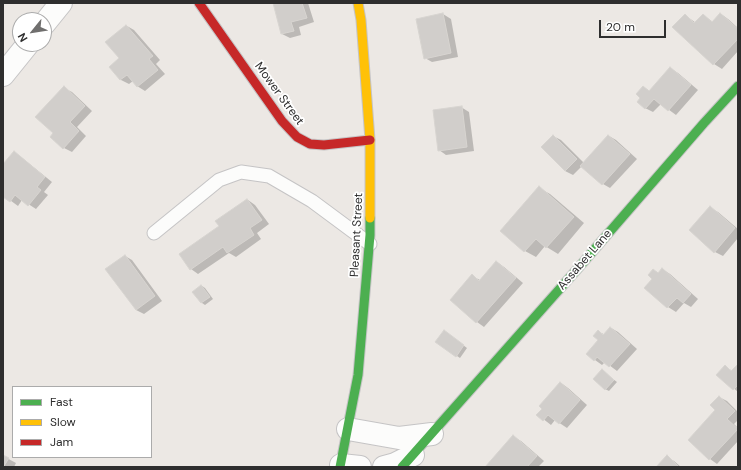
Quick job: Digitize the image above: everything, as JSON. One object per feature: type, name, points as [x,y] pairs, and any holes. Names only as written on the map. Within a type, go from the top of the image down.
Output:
[{"type":"street","points":[[52,14],[61,3]]},
{"type":"street","name":"Mower Street","points":[[199,3],[282,121],[297,137],[310,144],[324,145],[370,140]]},
{"type":"street","name":"Pleasant Street","points":[[347,466],[348,430],[358,374],[370,244],[370,140],[361,20],[358,3]]},
{"type":"street","points":[[3,75],[22,52]]},
{"type":"street","name":"Assabet Lane","points":[[384,467],[407,461],[738,86]]},
{"type":"street","points":[[348,430],[399,438],[432,434]]},
{"type":"lane","points":[[154,233],[219,180],[241,172],[269,176],[312,201],[370,244]]},
{"type":"building","points":[[273,3],[302,3],[307,18],[291,22],[294,31],[281,34]]},
{"type":"building","points":[[443,13],[451,53],[424,59],[416,19]]},
{"type":"building","points":[[720,13],[738,29],[738,39],[713,65],[672,27],[685,14],[694,23],[703,14],[712,22]]},
{"type":"building","points":[[126,25],[153,56],[149,59],[158,70],[137,87],[127,75],[120,80],[109,67],[119,58],[105,42]]},
{"type":"building","points":[[670,67],[691,85],[668,111],[654,99],[645,109],[637,102],[640,98],[636,94],[643,86],[649,91]]},
{"type":"building","points":[[64,86],[85,106],[70,122],[79,131],[63,149],[50,137],[53,133],[35,117]]},
{"type":"building","points":[[462,106],[467,147],[438,151],[433,110]]},
{"type":"building","points":[[553,135],[577,159],[565,171],[541,147]]},
{"type":"building","points":[[608,135],[630,154],[602,185],[580,166]]},
{"type":"building","points":[[14,151],[45,177],[37,187],[41,190],[28,206],[15,195],[10,202],[3,197],[3,164]]},
{"type":"building","points":[[539,186],[574,217],[546,248],[536,239],[524,252],[500,231]]},
{"type":"building","points":[[247,199],[262,220],[250,228],[254,235],[227,253],[223,247],[190,270],[179,254],[219,226],[215,221]]},
{"type":"building","points":[[710,206],[735,228],[714,253],[689,230]]},
{"type":"building","points":[[125,255],[155,296],[136,310],[105,269]]},
{"type":"building","points":[[496,261],[516,278],[476,323],[450,300],[472,274],[479,281]]},
{"type":"building","points":[[662,268],[691,294],[683,303],[677,298],[667,308],[644,288],[652,279],[648,275],[653,269],[658,273]]},
{"type":"building","points":[[201,285],[210,297],[201,303],[192,292]]},
{"type":"building","points":[[610,327],[630,344],[609,367],[597,357],[594,361],[586,354],[598,340],[593,336],[598,330],[603,335]]},
{"type":"building","points":[[444,330],[464,345],[456,357],[435,342]]},
{"type":"building","points":[[738,364],[738,385],[733,390],[716,375],[725,365],[731,371]]},
{"type":"building","points":[[602,369],[614,380],[605,390],[593,379]]},
{"type":"building","points":[[560,382],[580,400],[559,424],[548,415],[543,421],[536,415],[542,409],[539,406]]},
{"type":"building","points":[[719,396],[735,411],[727,419],[738,429],[709,460],[688,440],[715,410],[710,405]]},
{"type":"building","points":[[513,435],[537,456],[527,467],[485,467]]},
{"type":"building","points":[[3,455],[9,458],[4,466],[6,467],[3,467]]},
{"type":"building","points":[[667,455],[679,467],[656,467]]},
{"type":"traffic: fast","points":[[402,467],[738,86]]},
{"type":"traffic: fast","points":[[340,467],[358,375],[370,235],[370,218]]},
{"type":"traffic: slow","points":[[358,3],[361,20],[370,140],[370,218]]},
{"type":"traffic: jam","points":[[199,3],[282,121],[297,137],[310,144],[324,145],[370,140]]}]
